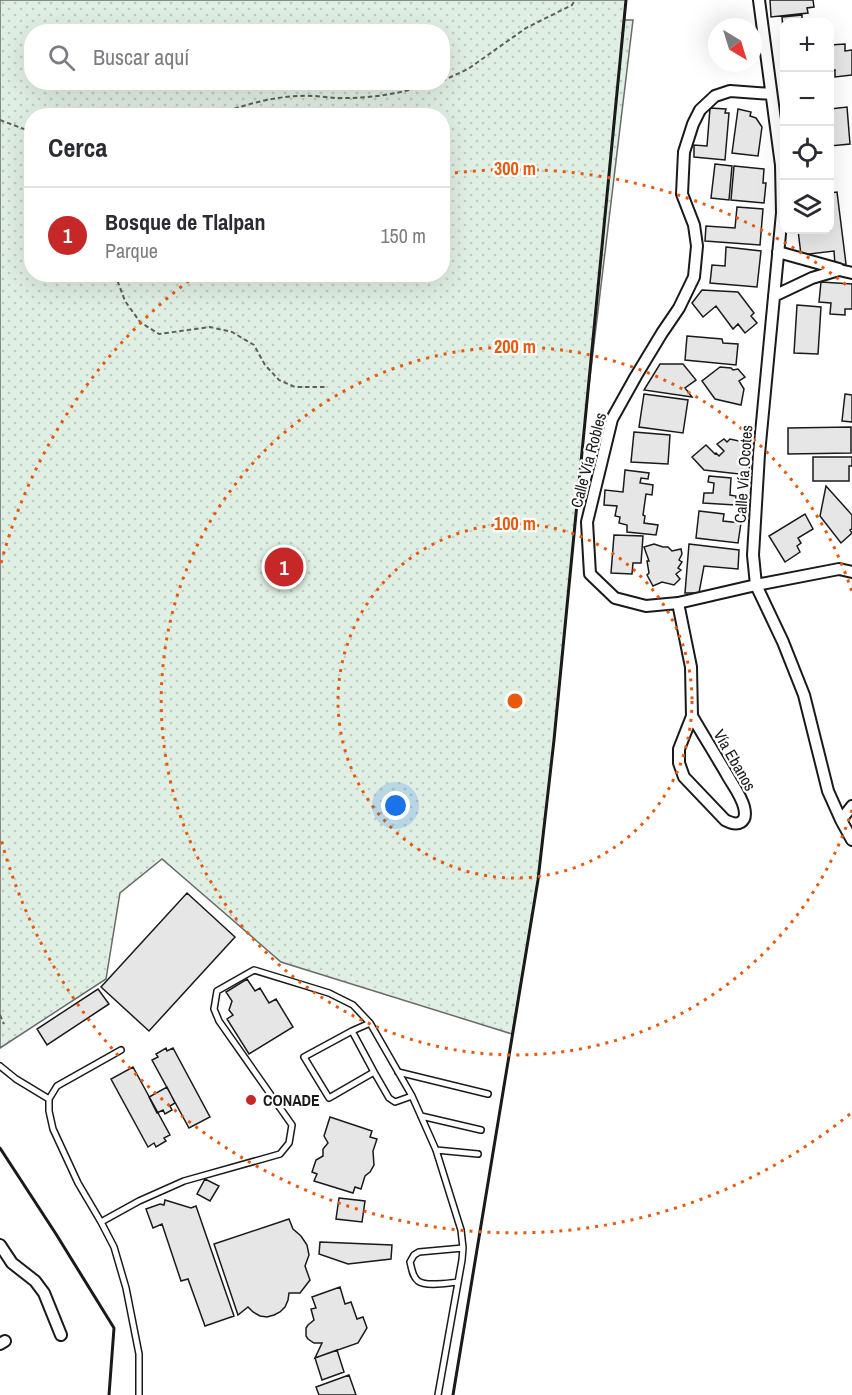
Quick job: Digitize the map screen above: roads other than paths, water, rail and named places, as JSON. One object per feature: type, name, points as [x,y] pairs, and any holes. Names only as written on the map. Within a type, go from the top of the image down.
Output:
[{"type":"street","name":"Calle Vía Ocotes","points":[[759,0],[781,165],[782,213],[759,454],[753,555],[756,585],[783,642],[804,695],[828,791],[852,840]]},
{"type":"street","name":"Calle Vía Robles","points":[[771,94],[730,91],[716,96],[700,110],[693,124],[684,152],[682,194],[694,225],[697,246],[694,278],[679,308],[646,358],[612,419],[587,522],[590,574],[615,598],[646,606],[678,603],[839,569],[852,572]]},
{"type":"street","points":[[778,252],[852,273]]},
{"type":"street","points":[[774,296],[812,278],[839,270]]},
{"type":"street","name":"Vía Ebanos","points":[[678,603],[691,667],[692,716],[679,749],[679,763],[684,777],[725,820],[731,824],[738,824],[745,815],[740,798],[692,716]]},
{"type":"street","points":[[841,820],[852,806]]},
{"type":"street","points":[[0,1245],[12,1263],[35,1281],[44,1293],[61,1335]]},
{"type":"lane","points":[[101,1222],[184,1181],[280,1154],[289,1143],[292,1125],[219,1021],[214,1009],[217,992],[254,970],[329,993],[353,1005],[370,1023],[412,1096],[436,1150],[461,1230],[463,1248],[438,1395]]},
{"type":"lane","points":[[370,1023],[304,1057],[330,1098],[374,1072]]},
{"type":"lane","points":[[352,1031],[378,1082],[389,1098],[395,1102],[412,1096]]},
{"type":"lane","points":[[121,1050],[57,1086],[49,1099],[49,1112],[53,1129],[78,1183],[114,1247],[126,1288],[139,1354],[139,1395]]},
{"type":"lane","points":[[0,1066],[49,1099]]},
{"type":"lane","points":[[398,1072],[488,1094]]},
{"type":"lane","points":[[421,1116],[481,1130]]},
{"type":"lane","points":[[436,1150],[478,1155]]},
{"type":"lane","points":[[458,1282],[425,1284],[413,1275],[410,1262],[419,1252],[463,1248]]},
{"type":"place","name":"Bosque de Tlalpan","points":[[284,567]]},
{"type":"place","name":"CONADE","points":[[251,1100]]}]
